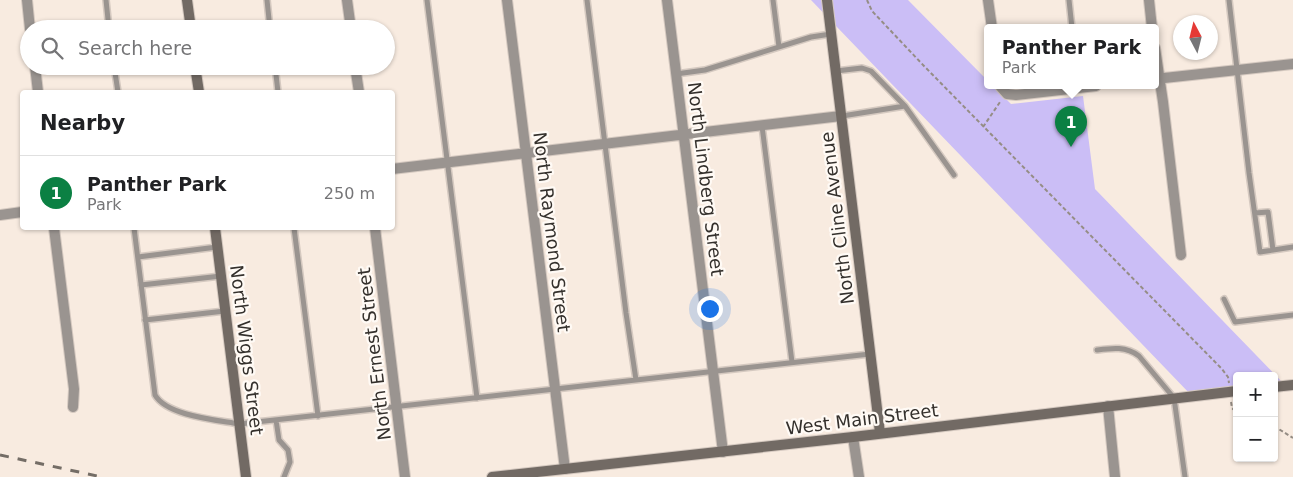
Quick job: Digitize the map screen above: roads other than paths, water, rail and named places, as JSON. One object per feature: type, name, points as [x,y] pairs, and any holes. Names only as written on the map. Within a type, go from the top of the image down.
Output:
[{"type":"street","points":[[27,0],[29,20]]},
{"type":"street","points":[[187,0],[190,20]]},
{"type":"street","points":[[347,0],[350,20]]},
{"type":"street","name":"North Raymond Street","points":[[507,0],[565,469]]},
{"type":"street","name":"North Lindberg Street","points":[[667,0],[723,452]]},
{"type":"street","name":"North Cline Avenue","points":[[827,0],[880,433]]},
{"type":"street","points":[[988,0],[991,24]]},
{"type":"street","points":[[1149,0],[1152,24]]},
{"type":"street","points":[[1159,79],[1293,64]]},
{"type":"street","points":[[36,75],[38,90]]},
{"type":"street","points":[[196,75],[199,90]]},
{"type":"street","points":[[356,75],[358,90]]},
{"type":"street","points":[[1003,90],[1012,95],[1023,95],[1066,89]]},
{"type":"street","points":[[1158,89],[1181,255]]},
{"type":"street","points":[[395,169],[841,116]]},
{"type":"street","points":[[0,215],[20,212]]},
{"type":"street","points":[[54,230],[74,389],[72,407]]},
{"type":"street","name":"North Wiggs Street","points":[[215,230],[246,477]]},
{"type":"street","name":"North Ernest Street","points":[[375,230],[405,477]]},
{"type":"street","points":[[1278,387],[1293,385]]},
{"type":"street","name":"West Main Street","points":[[492,477],[853,437],[1233,391]]},
{"type":"street","points":[[1108,406],[1115,477]]},
{"type":"street","points":[[853,437],[859,477]]},
{"type":"lane","points":[[106,0],[108,20]]},
{"type":"lane","points":[[267,0],[269,20]]},
{"type":"lane","points":[[427,0],[477,398]]},
{"type":"lane","points":[[587,0],[636,380]]},
{"type":"lane","points":[[773,0],[779,47]]},
{"type":"lane","points":[[1069,0],[1072,24]]},
{"type":"lane","points":[[1229,0],[1260,252],[1293,247]]},
{"type":"lane","points":[[676,74],[705,70],[811,36],[831,34]]},
{"type":"lane","points":[[836,71],[862,68],[870,71],[905,106],[954,175]]},
{"type":"lane","points":[[115,75],[118,90]]},
{"type":"lane","points":[[276,75],[278,90]]},
{"type":"lane","points":[[841,116],[905,106]]},
{"type":"lane","points":[[762,125],[792,362]]},
{"type":"lane","points":[[1255,213],[1268,212],[1273,250]]},
{"type":"lane","points":[[134,230],[154,390],[157,399],[165,406],[183,413],[239,424],[870,354]]},
{"type":"lane","points":[[294,230],[318,416]]},
{"type":"lane","points":[[138,257],[218,247]]},
{"type":"lane","points":[[141,285],[221,276]]},
{"type":"lane","points":[[1224,299],[1235,322],[1293,315]]},
{"type":"lane","points":[[145,320],[225,311]]},
{"type":"lane","points":[[1097,350],[1114,348],[1134,352],[1140,356],[1174,398],[1186,477]]},
{"type":"lane","points":[[276,420],[279,440],[288,450],[290,462],[284,477]]},
{"type":"railway","points":[[0,455],[102,477]]},
{"type":"place","name":"Panther Park","points":[[1071,147]]}]
